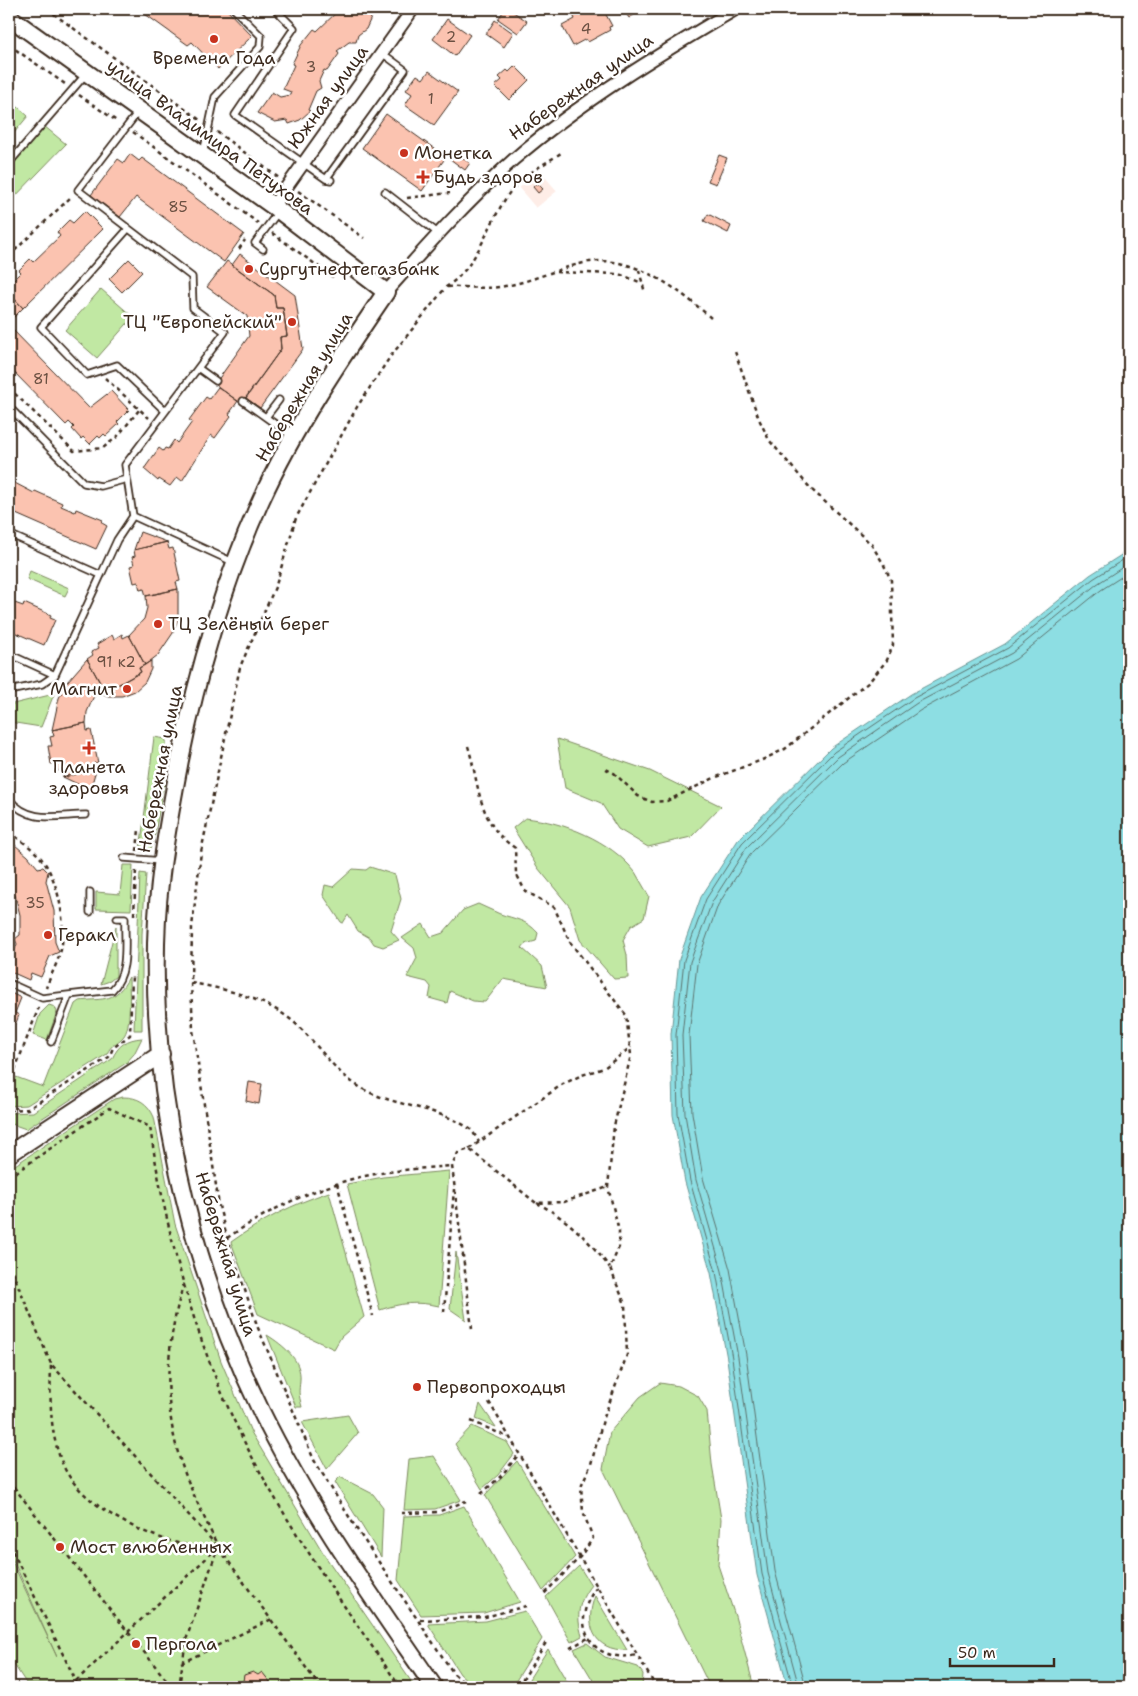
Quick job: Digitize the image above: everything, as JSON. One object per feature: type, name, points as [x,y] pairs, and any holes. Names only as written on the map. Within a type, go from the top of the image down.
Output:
[{"type":"main road","name":"улица Владимира Петухова","points":[[10,16],[276,208],[386,292]]},
{"type":"main road","name":"Набережная улица","points":[[386,292],[294,438],[263,497],[234,563],[218,608],[200,670],[187,726],[162,861],[156,963],[161,1054],[171,1130],[184,1201],[207,1275],[259,1407],[314,1508],[434,1687]]},
{"type":"main road","points":[[9,1154],[161,1054]]},
{"type":"street","name":"Южная улица","points":[[276,208],[303,163],[413,9]]},
{"type":"street","name":"Набережная улица","points":[[386,292],[438,234],[513,160],[547,133],[616,84],[736,9]]},
{"type":"lane","points":[[203,156],[214,96],[260,47],[261,36],[234,9]]},
{"type":"lane","points":[[276,9],[294,28],[234,115],[329,180],[405,70],[382,53]]},
{"type":"lane","points":[[9,163],[87,73]]},
{"type":"lane","points":[[9,691],[42,684],[56,676],[117,540],[133,516],[125,466],[225,332],[193,308],[192,277],[78,190],[139,110]]},
{"type":"lane","points":[[385,192],[438,234]]},
{"type":"lane","points":[[263,249],[255,243],[266,229],[276,208]]},
{"type":"lane","points":[[128,229],[41,327],[87,374],[117,365],[165,411]]},
{"type":"lane","points":[[198,368],[216,381]]},
{"type":"lane","points":[[266,417],[279,400]]},
{"type":"lane","points":[[243,401],[294,438]]},
{"type":"lane","points":[[9,407],[84,483],[101,486],[127,479]]},
{"type":"lane","points":[[133,516],[234,563]]},
{"type":"lane","points":[[9,534],[101,575]]},
{"type":"lane","points":[[9,654],[56,676]]},
{"type":"lane","points":[[9,799],[14,805],[31,815],[48,819],[86,815]]},
{"type":"lane","points":[[124,858],[162,861]]},
{"type":"lane","points":[[90,892],[90,912]]},
{"type":"lane","points":[[9,983],[42,998],[112,990],[120,982],[124,970],[125,918],[117,918]]},
{"type":"lane","points":[[51,1042],[69,995]]},
{"type":"lane","points":[[9,1682],[9,1687]]},
{"type":"path","points":[[9,45],[333,277]]},
{"type":"path","points":[[470,1687],[454,1674],[356,1528],[314,1460],[258,1328],[227,1238],[219,1206],[193,1030],[191,983],[192,927],[201,852],[240,667],[276,584],[301,510],[357,407],[390,358],[446,287],[457,279],[472,260],[509,194],[520,180],[561,153]]},
{"type":"path","points":[[9,256],[78,190]]},
{"type":"path","points":[[394,199],[450,193]]},
{"type":"path","points":[[446,287],[502,287],[527,282],[553,271],[591,262],[620,264],[639,270],[672,287],[711,318]]},
{"type":"path","points":[[639,270],[645,293]]},
{"type":"path","points":[[553,271],[619,274],[642,283]]},
{"type":"path","points":[[606,770],[614,773],[638,796],[652,802],[667,801],[714,778],[762,760],[786,749],[869,682],[887,660],[894,645],[891,580],[883,563],[871,544],[811,489],[768,440],[734,349]]},
{"type":"path","points":[[98,371],[156,424]]},
{"type":"path","points":[[9,388],[74,451],[102,448],[117,437],[139,410]]},
{"type":"path","points":[[468,746],[485,816],[501,838],[515,848],[516,873],[525,891],[554,907],[570,942],[626,1015],[631,1055],[614,1126],[608,1187],[619,1231],[619,1247],[610,1268]]},
{"type":"path","points":[[9,832],[28,846],[46,865],[56,888],[62,918],[62,945],[9,1085]]},
{"type":"path","points":[[9,918],[9,926]]},
{"type":"path","points":[[191,983],[216,987],[259,1002],[279,1012],[296,1024],[341,1074],[355,1085],[372,1094],[438,1115],[472,1130],[478,1142]]},
{"type":"path","points":[[9,1110],[28,1108],[109,1057],[113,1048],[130,1035]]},
{"type":"path","points":[[472,1329],[452,1166],[458,1153],[469,1149],[563,1084],[604,1068],[631,1047]]},
{"type":"path","points":[[9,1177],[109,1108],[150,1127],[167,1225],[205,1352],[239,1431],[310,1552],[400,1687]]},
{"type":"path","points":[[469,1149],[536,1203],[550,1210],[578,1231],[593,1246],[610,1268],[625,1304],[627,1355],[591,1464],[581,1486],[583,1512],[593,1538],[580,1557],[542,1596]]},
{"type":"path","points":[[227,1238],[256,1218],[292,1200],[337,1183],[381,1174],[452,1166]]},
{"type":"path","points":[[444,1312],[455,1181]]},
{"type":"path","points":[[337,1183],[373,1316]]},
{"type":"path","points":[[536,1203],[564,1202],[608,1187]]},
{"type":"path","points":[[9,1264],[51,1364],[218,1547],[320,1687]]},
{"type":"path","points":[[179,1687],[181,1663],[186,1640],[218,1547],[187,1480],[174,1439],[168,1394],[169,1352],[175,1314],[184,1281]]},
{"type":"path","points":[[51,1364],[51,1416],[54,1441],[64,1467],[76,1485],[107,1512],[131,1526],[156,1536],[192,1546],[218,1547]]},
{"type":"path","points":[[489,1402],[656,1687]]},
{"type":"path","points":[[471,1421],[509,1438]]},
{"type":"path","points":[[482,1494],[501,1476],[519,1454]]},
{"type":"path","points":[[9,1481],[172,1687]]},
{"type":"path","points":[[401,1513],[438,1512],[466,1501]]},
{"type":"path","points":[[9,1544],[76,1681]]},
{"type":"path","points":[[72,1687],[76,1681],[218,1547]]},
{"type":"path","points":[[597,1586],[588,1598],[584,1611],[583,1625],[588,1638],[597,1648],[610,1656],[624,1658],[637,1655]]},
{"type":"path","points":[[419,1620],[485,1617],[526,1606]]},
{"type":"path","points":[[181,1663],[272,1620]]},
{"type":"path","points":[[570,1648],[588,1638]]},
{"type":"path","points":[[518,1687],[547,1641]]},
{"type":"path","points":[[648,1687],[652,1681]]},
{"type":"shaded area","points":[[540,171],[557,191],[536,208],[519,188]]},
{"type":"green space","points":[[9,99],[28,116],[9,139]]},
{"type":"green space","points":[[44,126],[66,144],[9,203],[9,167]]},
{"type":"green space","points":[[101,289],[133,317],[97,358],[65,330]]},
{"type":"green space","points":[[30,571],[69,588],[65,596],[27,579]]},
{"type":"green space","points":[[54,694],[41,727],[9,722],[9,705]]},
{"type":"green space","points":[[154,737],[166,739],[167,767],[154,839],[151,848],[143,852],[140,851]]},
{"type":"green space","points":[[557,739],[650,771],[721,806],[691,837],[648,847],[618,829],[601,803],[565,788]]},
{"type":"green space","points":[[525,818],[570,828],[585,835],[613,851],[635,872],[649,896],[644,918],[631,926],[623,940],[627,955],[628,978],[614,979],[580,940],[570,907],[538,868],[513,828]]},
{"type":"green space","points":[[123,865],[133,865],[131,910],[96,909],[96,892],[120,894]]},
{"type":"green space","points":[[370,867],[395,875],[401,899],[391,931],[399,940],[383,947],[374,944],[370,938],[358,931],[348,915],[343,923],[341,922],[323,895],[325,885],[333,887],[353,869],[366,870]]},
{"type":"green space","points":[[140,873],[146,874],[142,934],[142,1030],[134,1030]]},
{"type":"green space","points":[[478,904],[525,923],[538,933],[536,941],[525,944],[522,948],[542,966],[547,987],[503,979],[485,1002],[473,1001],[450,991],[447,1003],[429,998],[431,987],[427,982],[407,977],[417,958],[414,948],[402,938],[423,924],[431,937],[443,933],[463,910]]},
{"type":"green space","points":[[116,926],[116,976],[110,981],[101,984]]},
{"type":"green space","points":[[129,977],[129,1018],[123,1037],[112,1046],[107,1054],[27,1105],[9,1106],[9,1097],[16,1077],[43,1087],[75,1004],[79,1001],[109,998],[119,991]]},
{"type":"green space","points":[[49,1005],[55,1007],[57,1012],[47,1040],[33,1035],[40,1014]]},
{"type":"green space","points":[[142,1038],[134,1054],[126,1063],[26,1129],[9,1123],[9,1113],[33,1112],[112,1059],[117,1050],[124,1044]]},
{"type":"green space","points":[[123,1097],[133,1098],[142,1102],[149,1108],[154,1117],[175,1224],[221,1361],[251,1432],[325,1556],[415,1687],[71,1687],[69,1683],[26,1683],[9,1657],[9,1555],[57,1657],[9,1551],[9,1169],[114,1099]]},
{"type":"green space","points":[[449,1171],[439,1306],[409,1304],[380,1310],[347,1184],[383,1177]]},
{"type":"green space","points":[[329,1192],[364,1317],[341,1337],[334,1349],[258,1314],[231,1242],[278,1213]]},
{"type":"green space","points":[[456,1252],[466,1320],[450,1309]]},
{"type":"green space","points":[[267,1335],[285,1348],[298,1366],[300,1373],[299,1395],[302,1407],[296,1407]]},
{"type":"green space","points":[[660,1383],[679,1386],[698,1396],[707,1411],[712,1464],[721,1519],[718,1565],[735,1616],[754,1687],[710,1687],[603,1469],[610,1432],[640,1397]]},
{"type":"green space","points":[[480,1404],[496,1427],[476,1419]]},
{"type":"green space","points":[[348,1415],[358,1433],[327,1469],[302,1422]]},
{"type":"green space","points":[[472,1426],[507,1442],[514,1454],[498,1475],[482,1489],[455,1444]]},
{"type":"green space","points":[[434,1456],[461,1500],[435,1509],[404,1510],[409,1459]]},
{"type":"green space","points":[[517,1461],[575,1557],[543,1591],[485,1495]]},
{"type":"green space","points":[[340,1477],[373,1494],[383,1507],[381,1557],[335,1482]]},
{"type":"green space","points":[[464,1506],[520,1602],[484,1613],[421,1615],[398,1580],[404,1516],[439,1515]]},
{"type":"green space","points":[[579,1566],[591,1585],[583,1597],[579,1609],[582,1636],[571,1642],[546,1597]]},
{"type":"green space","points":[[595,1596],[627,1650],[606,1646],[594,1634],[591,1626],[591,1616]]},
{"type":"green space","points":[[525,1611],[542,1639],[512,1687],[475,1687],[460,1674],[428,1624],[486,1621]]},
{"type":"green space","points":[[587,1643],[605,1657],[638,1667],[643,1674],[642,1687],[597,1687],[574,1649]]},
{"type":"green space","points":[[548,1649],[570,1687],[524,1687]]},
{"type":"water","points":[[1129,550],[1129,1687],[788,1687],[757,1575],[727,1359],[711,1273],[685,1182],[673,1115],[671,1034],[679,959],[701,897],[738,840],[831,748],[911,694],[1005,644],[1090,575]]},
{"type":"building","name":"Времена Года","points":[[138,9],[226,9],[252,36],[218,69],[192,42],[188,45]]},
{"type":"building","points":[[340,9],[343,12],[347,9],[375,9],[366,29],[358,35],[356,42],[349,42],[337,51],[339,54],[327,71],[324,70],[319,81],[321,88],[316,91],[308,110],[310,111],[300,120],[289,124],[287,120],[275,122],[257,113],[272,92],[280,97],[290,95],[291,92],[283,89],[301,45],[314,29],[317,31]]},
{"type":"building","points":[[505,9],[509,9],[527,21],[518,33],[498,19]]},
{"type":"building","points":[[585,9],[603,9],[612,26],[609,27],[610,30],[588,42],[586,39],[573,46],[562,26],[575,19],[573,15]]},
{"type":"building","points":[[623,9],[643,9],[629,18]]},
{"type":"building","points":[[447,19],[470,35],[455,56],[433,39]]},
{"type":"building","points":[[495,20],[513,33],[504,47],[486,34]]},
{"type":"building","points":[[515,66],[529,80],[509,100],[495,86],[502,80],[499,77],[507,70],[509,72]]},
{"type":"building","points":[[429,71],[458,92],[434,125],[405,105],[412,94],[406,90],[417,75],[423,79]]},
{"type":"building","name":"Монетка","points":[[386,114],[446,157],[422,191],[362,148]]},
{"type":"building","points":[[455,153],[470,163],[465,170],[450,159]]},
{"type":"building","points":[[130,154],[139,161],[142,158],[244,234],[224,262],[136,197],[120,217],[91,195],[118,159],[124,163]]},
{"type":"building","points":[[719,155],[727,158],[716,184],[708,181]]},
{"type":"building","points":[[537,183],[543,189],[538,193],[533,187]]},
{"type":"building","points":[[85,211],[103,229],[23,308],[9,293],[9,284],[30,259],[33,262],[60,236],[57,232],[69,220],[73,223]]},
{"type":"building","points":[[708,214],[731,226],[728,233],[704,221]]},
{"type":"building","name":"ТЦ \"Европейский\"","points":[[240,254],[295,295],[303,349],[260,408],[246,398],[281,349],[280,337],[287,336],[283,308],[276,308],[274,295],[232,265]]},
{"type":"building","points":[[129,259],[142,272],[122,292],[109,279]]},
{"type":"building","points":[[227,261],[274,295],[276,308],[283,308],[287,336],[280,337],[281,349],[241,404],[215,384],[249,336],[247,316],[207,287]]},
{"type":"building","points":[[9,293],[23,308],[9,322]]},
{"type":"building","points":[[11,328],[89,408],[111,391],[129,410],[117,422],[119,424],[106,436],[104,434],[100,438],[98,436],[90,444],[83,437],[81,439],[72,429],[74,427],[69,422],[66,425],[9,367],[9,330]]},
{"type":"building","points":[[218,387],[238,401],[229,414],[231,416],[215,438],[211,435],[182,481],[177,477],[170,486],[159,479],[158,481],[144,469],[159,448],[163,451],[165,448],[168,449],[174,440],[177,443],[192,422],[189,420],[206,397],[209,399]]},
{"type":"building","points":[[9,480],[34,493],[35,491],[62,503],[61,506],[75,512],[76,509],[103,520],[102,523],[107,526],[96,549],[9,511]]},
{"type":"building","points":[[140,532],[167,542],[134,550]]},
{"type":"building","points":[[167,542],[169,549],[173,548],[180,581],[176,582],[178,589],[146,596],[144,589],[140,590],[138,582],[134,583],[130,566],[134,565],[132,557],[135,556],[134,550]]},
{"type":"building","name":"ТЦ Зелёный берег","points":[[178,589],[178,620],[173,633],[158,655],[145,665],[129,635],[144,619],[147,608],[146,596]]},
{"type":"building","points":[[9,601],[23,606],[24,603],[51,615],[50,618],[55,620],[44,645],[9,630]]},
{"type":"building","points":[[122,634],[123,638],[129,635],[145,665],[139,668],[141,672],[112,688],[110,684],[103,688],[87,659],[93,655],[91,652],[99,648],[97,644],[112,635],[114,639]]},
{"type":"building","points":[[87,659],[103,688],[93,698],[87,712],[86,723],[52,730],[59,698],[67,682]]},
{"type":"building","name":"ТЦ Зелёный берег","points":[[151,661],[151,669],[145,682],[135,691],[122,696],[108,696],[99,692],[110,684],[112,688],[141,672],[139,668]]},
{"type":"building","points":[[86,723],[87,731],[91,730],[98,763],[94,763],[96,770],[63,777],[61,770],[58,771],[56,763],[51,764],[48,746],[52,746],[50,737],[54,736],[52,730]]},
{"type":"building","points":[[96,770],[90,790],[63,777]]},
{"type":"building","points":[[9,840],[28,856],[38,868],[43,867],[48,872],[46,881],[54,911],[55,942],[59,952],[50,956],[41,977],[31,973],[29,980],[9,971],[9,963],[17,944],[15,939],[20,935],[20,915],[15,895],[9,892]]},
{"type":"building","points":[[9,992],[21,998],[15,1013],[19,1015],[16,1023],[12,1022],[9,1029]]},
{"type":"building","points":[[249,1082],[262,1084],[259,1104],[246,1101]]},
{"type":"building","points":[[253,1672],[258,1675],[262,1672],[274,1687],[242,1687],[244,1675]]},
{"type":"place","name":"Времена Года","points":[[214,39]]},
{"type":"place","name":"Монетка","points":[[404,153]]},
{"type":"place","name":"Будь здоров","points":[[423,177]]},
{"type":"place","name":"Сургутнефтегазбанк","points":[[249,269]]},
{"type":"place","name":"ТЦ \"Европейский\"","points":[[292,322]]},
{"type":"place","name":"ТЦ Зелёный берег","points":[[158,624]]},
{"type":"place","name":"Магнит","points":[[127,689]]},
{"type":"place","name":"Планета здоровья","points":[[89,748]]},
{"type":"place","name":"Геракл","points":[[48,935]]},
{"type":"place","name":"Первопроходцы","points":[[417,1387]]},
{"type":"place","name":"Мост влюбленных","points":[[60,1547]]},
{"type":"place","name":"Пергола","points":[[136,1644]]}]
